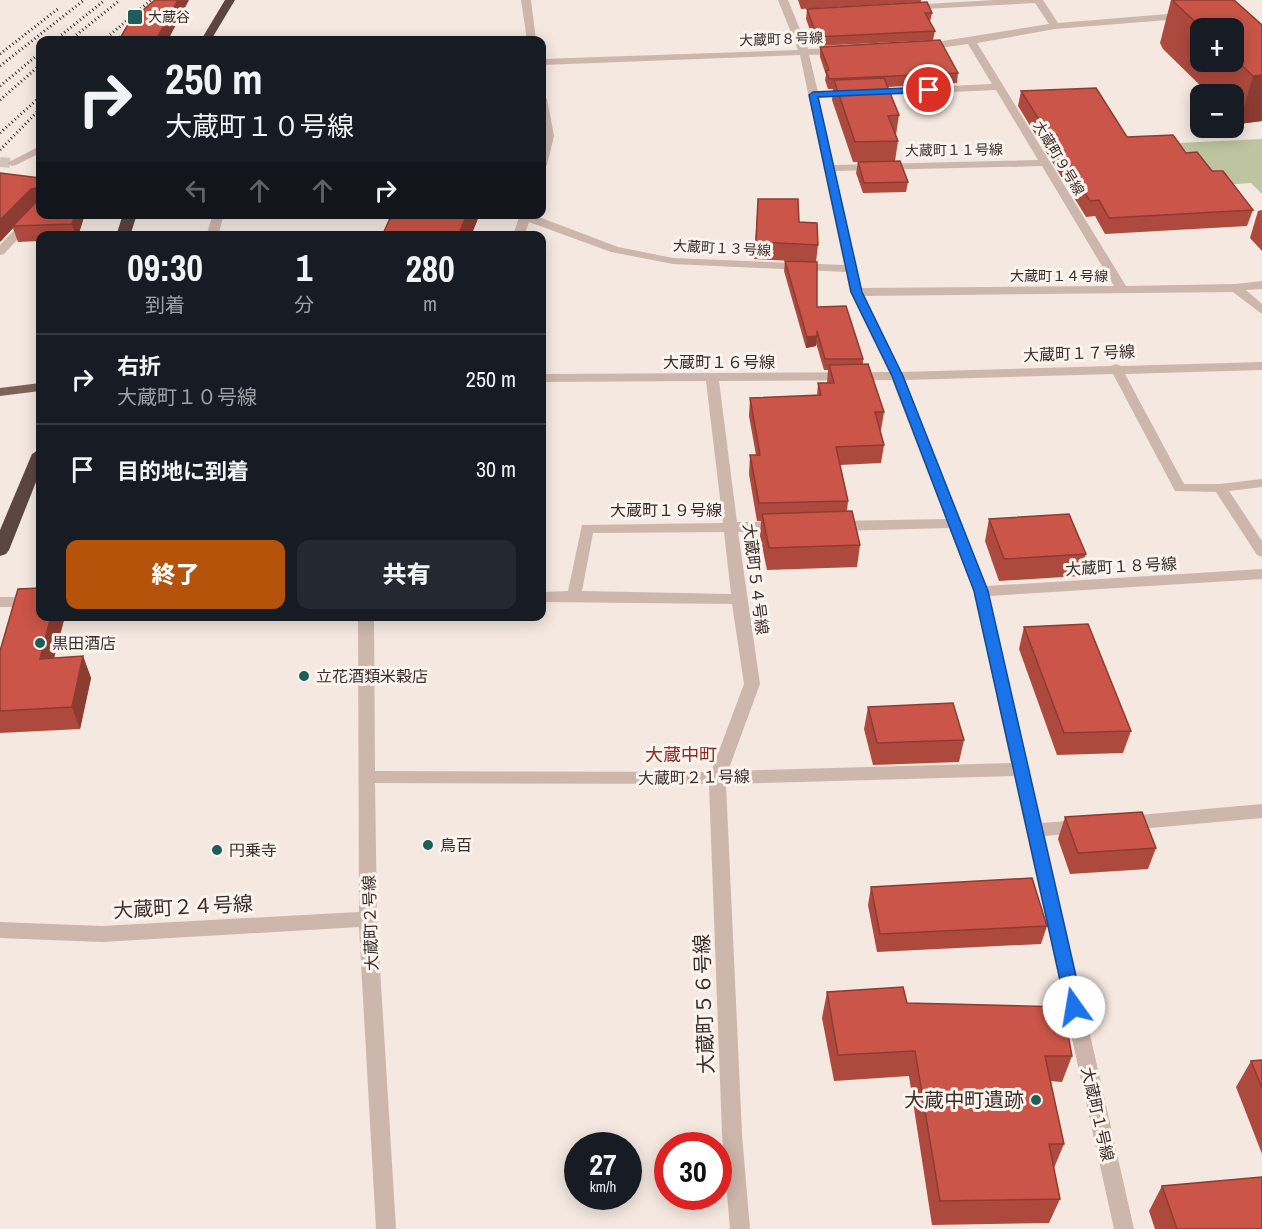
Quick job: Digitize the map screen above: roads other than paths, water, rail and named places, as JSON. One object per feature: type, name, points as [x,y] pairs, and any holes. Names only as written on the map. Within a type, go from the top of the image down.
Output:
[{"type":"highway","points":[[208,36],[230,0]]},
{"type":"highway","points":[[0,550],[36,464]]},
{"type":"main road","points":[[0,392],[36,388]]},
{"type":"street","points":[[526,0],[530,36]]},
{"type":"street","name":"大蔵町１号線","points":[[783,0],[795,15],[856,292],[897,376],[981,591],[1124,1229]]},
{"type":"street","points":[[896,9],[1038,0],[1055,26]]},
{"type":"street","points":[[914,48],[971,41],[1055,26],[1168,17],[1190,26]]},
{"type":"street","name":"大蔵町９号線","points":[[971,41],[1122,290]]},
{"type":"street","name":"大蔵町８号線","points":[[546,62],[848,50]]},
{"type":"street","points":[[813,95],[998,87]]},
{"type":"street","points":[[546,120],[549,136],[546,148]]},
{"type":"street","points":[[12,163],[36,151]]},
{"type":"street","name":"大蔵町１１号線","points":[[829,168],[1045,163]]},
{"type":"street","points":[[0,252],[36,212]]},
{"type":"street","name":"大蔵町１３号線","points":[[534,219],[615,250],[673,261],[851,269]]},
{"type":"street","name":"大蔵町１４号線","points":[[856,292],[1122,290],[1236,288],[1262,285]]},
{"type":"street","points":[[1236,288],[1262,310]]},
{"type":"street","name":"大蔵町１７号線","points":[[897,376],[1116,368],[1262,366]]},
{"type":"street","points":[[1116,368],[1180,488],[1220,488],[1262,483]]},
{"type":"street","name":"大蔵町１６号線","points":[[546,378],[712,379],[897,376]]},
{"type":"street","name":"大蔵町５４号線","points":[[712,379],[739,599],[752,684],[717,778]]},
{"type":"street","points":[[1220,488],[1262,552]]},
{"type":"street","points":[[825,526],[955,522]]},
{"type":"street","name":"大蔵町１９号線","points":[[574,596],[587,528],[790,527]]},
{"type":"street","name":"大蔵町１８号線","points":[[981,591],[1262,574]]},
{"type":"street","points":[[546,597],[739,599]]},
{"type":"street","points":[[0,602],[36,602]]},
{"type":"street","name":"大蔵町２号線","points":[[366,621],[368,919],[386,1229]]},
{"type":"street","name":"大蔵町２１号線","points":[[367,777],[717,778],[1021,770]]},
{"type":"street","name":"大蔵町５６号線","points":[[717,778],[732,1122],[740,1229]]},
{"type":"street","points":[[1115,824],[1262,811]]},
{"type":"street","points":[[1035,830],[1092,826]]},
{"type":"street","name":"大蔵町２４号線","points":[[0,930],[102,934],[368,919]]},
{"type":"tunnel","points":[[0,162],[12,163]]},
{"type":"railway","points":[[38,36],[84,0]]},
{"type":"railway","points":[[60,36],[105,0]]},
{"type":"railway","points":[[75,36],[120,0]]},
{"type":"railway","points":[[109,36],[151,0]]},
{"type":"railway","points":[[0,54],[59,8]]},
{"type":"railway","points":[[122,36],[134,25]]},
{"type":"railway","points":[[0,66],[36,38]]},
{"type":"railway","points":[[0,86],[36,56]]},
{"type":"railway","points":[[0,100],[36,68]]},
{"type":"railway","points":[[0,133],[36,101]]},
{"type":"railway","points":[[0,150],[36,113]]},
{"type":"place","name":"大蔵谷","points":[[135,17]]},
{"type":"place","name":"黒田酒店","points":[[40,643]]},
{"type":"place","name":"立花酒類米穀店","points":[[304,676]]},
{"type":"place","name":"鳥百","points":[[428,845]]},
{"type":"place","name":"円乗寺","points":[[217,850]]},
{"type":"place","name":"大蔵中町遺跡","points":[[1036,1100]]},
{"type":"district","name":"大蔵中町","points":[[681,755]]}]
